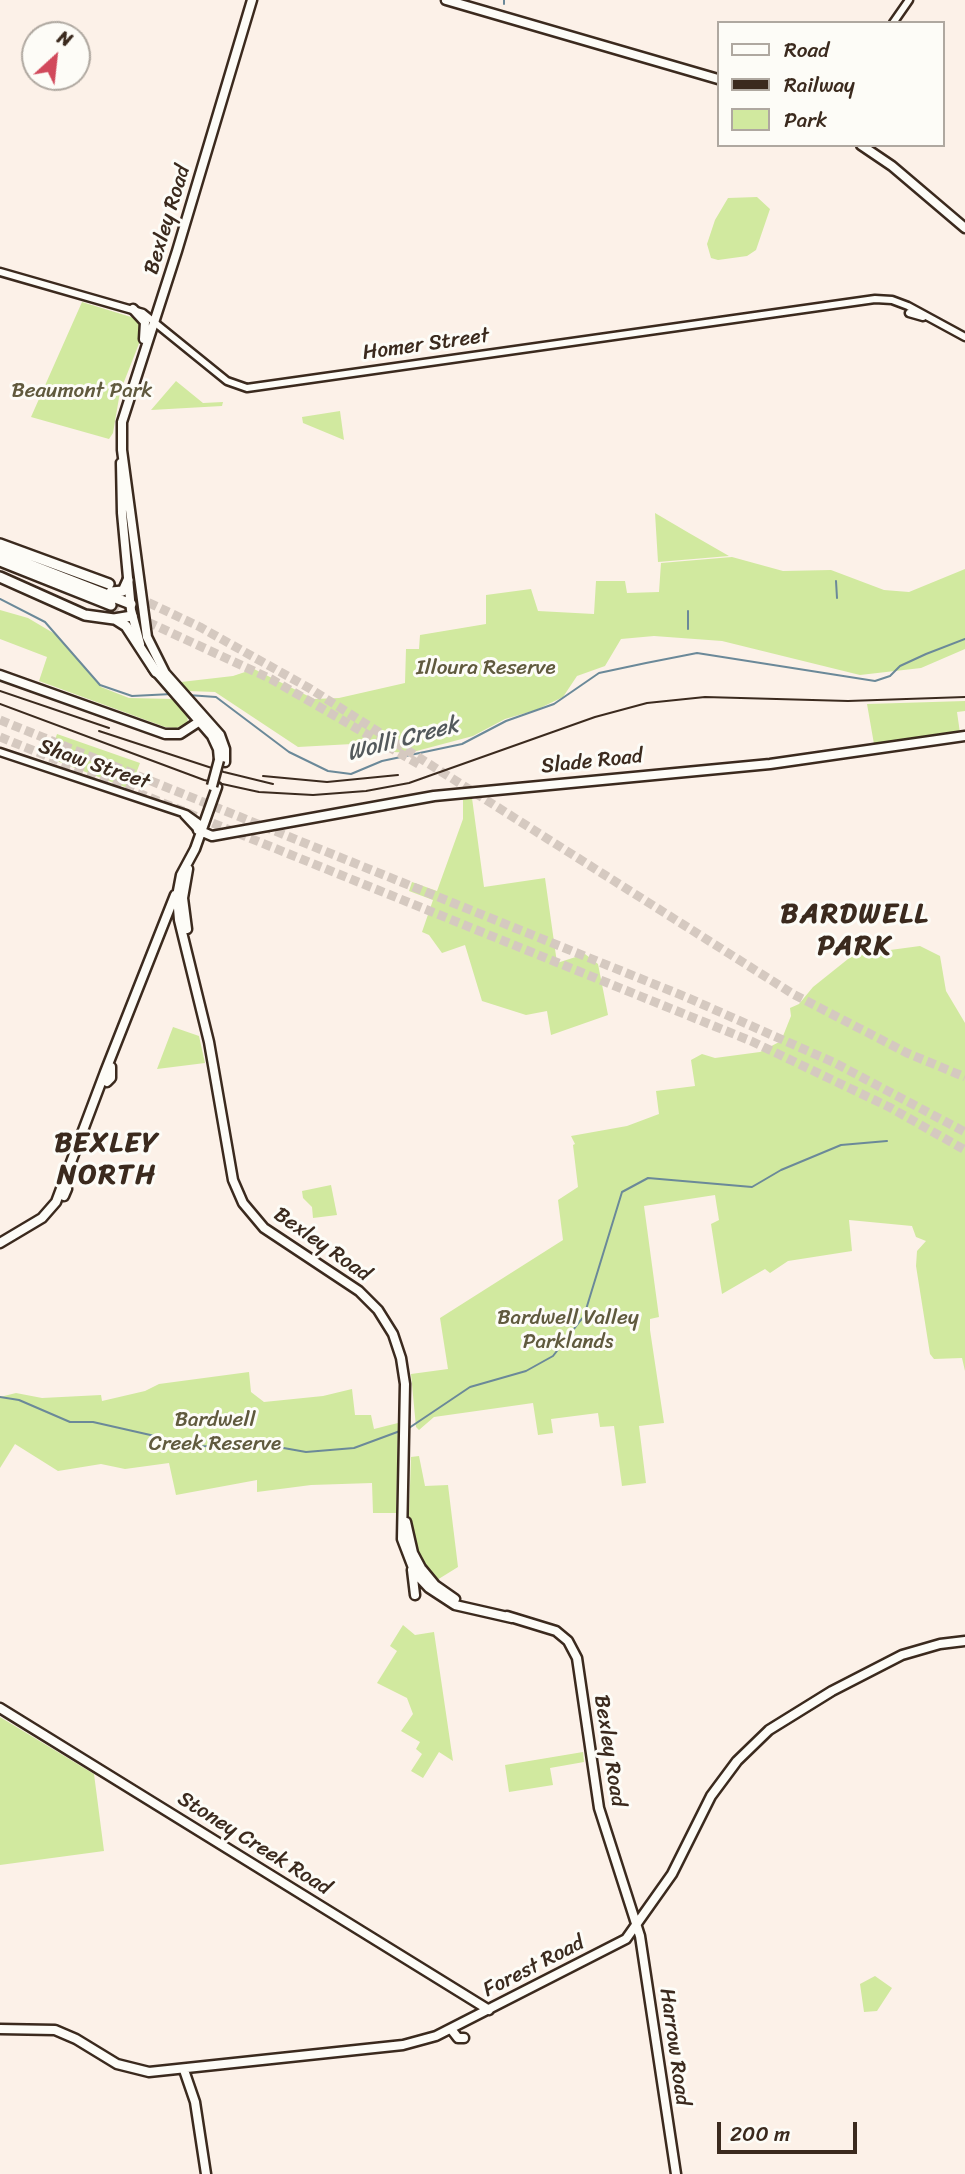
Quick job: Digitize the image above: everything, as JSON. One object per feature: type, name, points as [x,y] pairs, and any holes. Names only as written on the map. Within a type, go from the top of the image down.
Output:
[{"type":"highway","points":[[0,544],[109,584]]},
{"type":"highway","points":[[0,553],[96,589],[136,609]]},
{"type":"highway","points":[[0,561],[111,605]]},
{"type":"highway","points":[[0,577],[64,608],[114,619],[126,626],[156,672]]},
{"type":"highway","points":[[96,589],[117,593],[124,590],[128,580]]},
{"type":"highway","points":[[114,619],[136,609]]},
{"type":"main road","name":"Bexley Road","points":[[252,0],[156,321],[124,410],[120,494],[128,580],[144,653],[156,672],[222,740],[222,761],[215,786],[177,889],[179,917],[213,1060],[229,1164],[239,1195],[255,1219],[272,1236],[352,1285],[378,1310],[393,1334],[401,1357],[405,1420],[402,1539],[411,1564],[425,1584],[448,1601],[470,1610],[512,1618]]},
{"type":"main road","points":[[446,0],[716,78]]},
{"type":"main road","points":[[864,147],[892,166],[965,228]]},
{"type":"main road","points":[[133,309],[146,326],[142,359]]},
{"type":"main road","name":"Bexley Road","points":[[122,450],[136,609],[156,659],[174,689]]},
{"type":"main road","points":[[0,675],[165,734],[180,733],[203,719]]},
{"type":"main road","name":"Slade Road","points":[[200,828],[224,832],[435,796],[769,764],[965,736]]},
{"type":"main road","name":"Bexley Road","points":[[190,856],[179,917],[191,959]]},
{"type":"main road","points":[[1,1243],[50,1216],[63,1191],[177,889]]},
{"type":"main road","points":[[163,930],[179,917]]},
{"type":"main road","name":"Bexley Road","points":[[404,1518],[416,1560],[435,1585],[456,1600],[556,1631],[568,1641],[575,1653],[599,1808],[637,1924]]},
{"type":"main road","points":[[411,1564],[415,1595]]},
{"type":"main road","name":"Forest Road","points":[[0,2029],[55,2030],[123,2067],[149,2072],[403,2045],[429,2039],[618,1944],[637,1924],[691,1841],[711,1796],[737,1761],[769,1730],[832,1691],[902,1655],[962,1640]]},
{"type":"main road","name":"Stoney Creek Road","points":[[0,1707],[489,2010]]},
{"type":"main road","name":"Harrow Road","points":[[637,1924],[676,2174]]},
{"type":"main road","points":[[194,2069],[195,2105],[206,2174]]},
{"type":"main road","points":[[184,2070],[195,2105]]},
{"type":"street","points":[[894,21],[909,0]]},
{"type":"street","name":"Homer Street","points":[[0,272],[133,309],[156,321],[227,381],[250,388],[824,305],[886,300],[965,337]]},
{"type":"street","name":"Shaw Street","points":[[0,752],[176,811],[200,828]]},
{"type":"green space","points":[[757,197],[770,209],[756,250],[747,256],[718,260],[711,258],[707,244],[715,220],[728,198]]},
{"type":"green space","name":"Beaumont Park","points":[[82,302],[141,320],[142,336],[120,392],[113,433],[109,439],[31,417]]},
{"type":"green space","points":[[176,381],[203,403],[223,402],[222,406],[151,410]]},
{"type":"green space","points":[[340,411],[344,440],[303,423],[302,417]]},
{"type":"green space","points":[[655,513],[689,533],[729,556],[658,562]]},
{"type":"green space","name":"Illoura Reserve","points":[[732,557],[783,571],[831,570],[884,590],[909,592],[965,569],[965,649],[921,668],[860,675],[722,641],[654,636],[621,639],[605,666],[577,676],[563,697],[536,710],[505,719],[473,736],[409,753],[379,751],[352,744],[298,747],[215,692],[188,691],[181,682],[233,676],[254,669],[314,699],[339,698],[405,683],[406,649],[419,649],[420,635],[486,624],[486,595],[531,589],[538,611],[594,614],[596,581],[625,581],[627,593],[659,592],[661,563]]},
{"type":"green space","points":[[0,610],[28,618],[55,634],[101,687],[129,698],[174,699],[187,714],[188,723],[176,728],[165,727],[39,681],[47,657],[0,639]]},
{"type":"green space","points":[[965,701],[965,711],[957,712],[960,733],[874,744],[867,704]]},
{"type":"green space","points":[[57,734],[140,763],[130,789],[49,758]]},
{"type":"green space","points":[[472,798],[484,887],[545,878],[557,963],[585,954],[598,964],[608,1015],[551,1035],[547,1011],[526,1015],[482,1001],[465,945],[442,953],[429,935],[422,932],[433,900],[409,891],[412,882],[437,891],[463,819],[463,800]]},
{"type":"green space","name":"Bardwell Valley Parklands","points":[[920,946],[940,956],[946,991],[965,1023],[965,1371],[962,1358],[934,1359],[930,1354],[916,1266],[917,1251],[926,1241],[916,1237],[912,1226],[849,1220],[852,1251],[788,1261],[770,1273],[765,1269],[722,1294],[711,1224],[719,1220],[715,1195],[644,1206],[659,1317],[650,1319],[650,1330],[664,1423],[639,1426],[646,1483],[622,1486],[614,1426],[600,1427],[598,1413],[551,1419],[553,1433],[538,1435],[533,1403],[434,1417],[419,1430],[416,1427],[411,1374],[448,1369],[440,1318],[563,1240],[558,1200],[578,1187],[575,1144],[571,1136],[627,1126],[659,1114],[656,1091],[695,1086],[691,1060],[702,1054],[715,1058],[760,1052],[781,1041],[791,1016],[790,1008],[799,1004],[813,987],[853,955]]},
{"type":"green space","points":[[173,1027],[199,1036],[205,1063],[157,1069]]},
{"type":"green space","points":[[331,1185],[337,1215],[313,1218],[312,1207],[303,1198],[302,1191]]},
{"type":"green space","name":"Bardwell Creek Reserve","points":[[249,1372],[251,1392],[264,1402],[323,1396],[352,1389],[355,1415],[371,1415],[374,1429],[398,1423],[396,1513],[373,1513],[372,1483],[311,1485],[257,1492],[257,1480],[176,1495],[169,1463],[125,1469],[101,1464],[58,1471],[15,1444],[0,1468],[0,1397],[16,1393],[42,1398],[101,1395],[102,1401],[145,1391],[159,1384]]},
{"type":"green space","points":[[419,1456],[425,1486],[448,1485],[458,1567],[437,1580],[425,1566],[415,1544],[409,1515],[411,1457]]},
{"type":"green space","points":[[403,1625],[415,1635],[434,1632],[453,1761],[439,1752],[423,1778],[411,1771],[422,1754],[416,1749],[420,1742],[401,1731],[413,1714],[407,1698],[377,1683],[397,1651],[390,1646]]},
{"type":"green space","points":[[0,1717],[94,1774],[104,1851],[0,1865]]},
{"type":"green space","points":[[583,1752],[584,1762],[550,1768],[553,1785],[509,1792],[505,1765]]},
{"type":"green space","points":[[875,1976],[892,1988],[877,2011],[864,2012],[860,1984]]},
{"type":"waterway","points":[[836,581],[837,598]]},
{"type":"waterway","name":"Wolli Creek","points":[[0,599],[45,622],[100,685],[132,696],[172,694]]},
{"type":"waterway","points":[[688,611],[688,629]]},
{"type":"waterway","name":"Wolli Creek","points":[[188,695],[216,697],[289,752],[328,771],[351,774],[382,761],[462,744],[506,721],[554,704],[599,673],[697,653],[875,681],[890,676],[900,666],[965,639]]},
{"type":"waterway","points":[[409,1428],[470,1387],[526,1371],[553,1356],[584,1316],[622,1192],[648,1178],[752,1187],[781,1170],[841,1145],[887,1141]]},
{"type":"waterway","points":[[0,1397],[19,1400],[70,1422],[93,1422],[199,1446],[278,1447],[306,1452],[354,1448],[400,1431]]},
{"type":"tunnel","points":[[124,591],[200,627],[309,688],[793,994],[907,1053],[965,1077]]},
{"type":"tunnel","points":[[111,605],[271,679],[422,766]]},
{"type":"tunnel","points":[[0,720],[686,997],[835,1063],[965,1132]]},
{"type":"tunnel","points":[[0,737],[751,1041],[889,1107],[965,1150]]},
{"type":"railway","points":[[0,691],[109,728]]},
{"type":"railway","points":[[0,704],[204,780],[259,792],[313,795],[366,791],[409,783],[595,717],[647,703],[705,697],[848,701],[965,697]]},
{"type":"railway","points":[[99,731],[224,772],[273,784]]},
{"type":"railway","points":[[263,776],[327,782],[398,775]]},
{"type":"district","name":"BARDWELL PARK","points":[[855,931]]},
{"type":"district","name":"BEXLEY NORTH","points":[[107,1160]]}]
